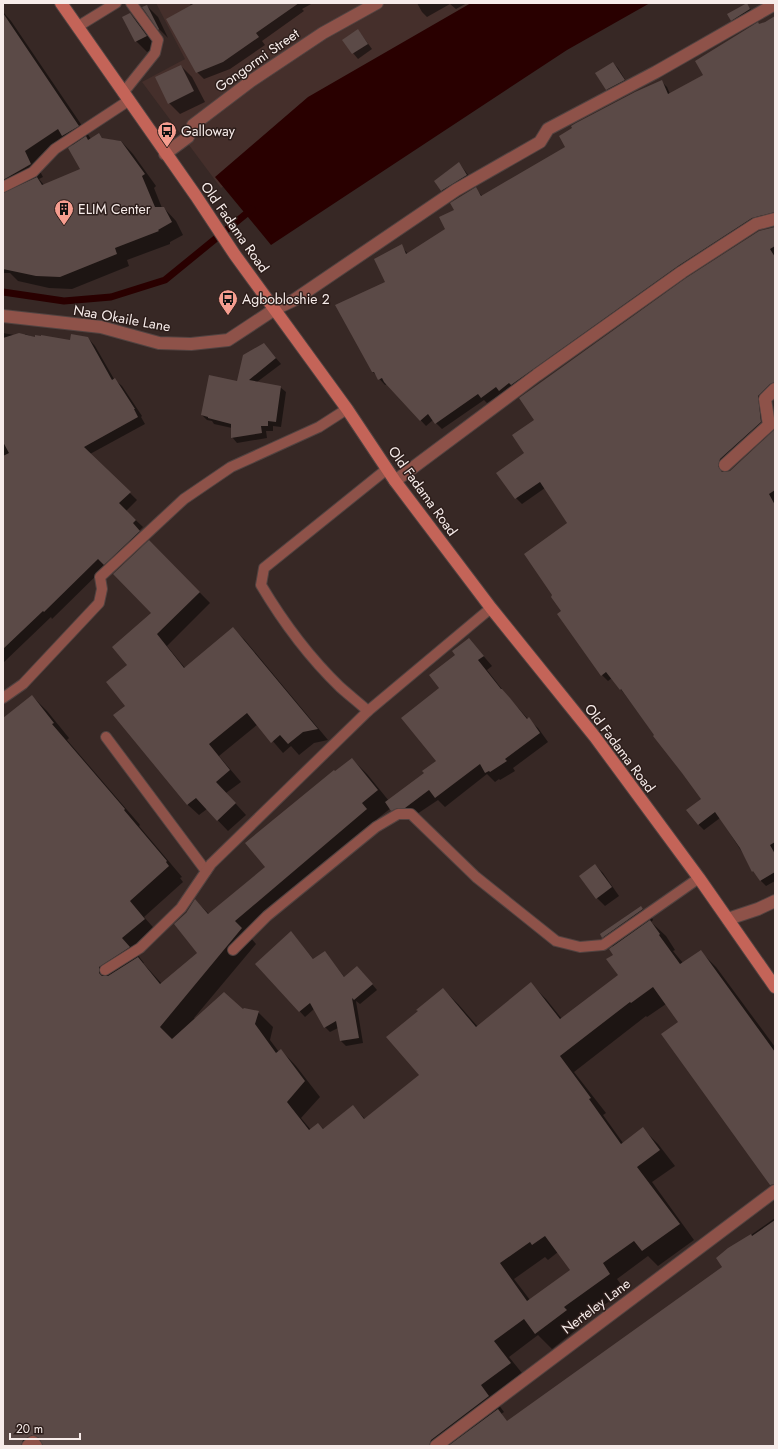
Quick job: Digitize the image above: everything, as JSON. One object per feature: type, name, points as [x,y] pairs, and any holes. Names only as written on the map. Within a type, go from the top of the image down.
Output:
[{"type":"street","name":"Old Fadama Road","points":[[60,3],[196,196],[235,255],[347,409],[395,481],[492,608],[595,737],[699,878],[775,987]]},
{"type":"street","name":"Gongormi Street","points":[[165,154],[188,137],[193,126],[250,81],[323,33],[376,3]]},
{"type":"street","name":"Naa Okaile Lane","points":[[3,316],[101,327],[159,343],[191,344],[228,340],[275,309],[294,300],[456,190],[540,142],[548,129],[656,72],[775,4]]},
{"type":"street","points":[[395,481],[537,375],[682,272],[756,224],[775,219]]},
{"type":"street","points":[[726,465],[769,425],[765,399],[775,389]]},
{"type":"street","points":[[728,919],[758,909],[775,900]]},
{"type":"street","name":"Nerteley Lane","points":[[436,1446],[775,1191]]},
{"type":"street","points":[[28,1446],[33,1442],[36,1446]]},
{"type":"lane","points":[[77,27],[116,3]]},
{"type":"lane","points":[[3,187],[33,172],[55,149],[126,97],[155,53],[158,40],[131,3]]},
{"type":"lane","points":[[3,698],[23,684],[99,603],[102,589],[100,577],[184,499],[231,467],[319,427],[347,409]]},
{"type":"lane","points":[[368,711],[340,687],[314,658],[276,610],[261,585],[264,568],[387,469]]},
{"type":"lane","points":[[105,970],[140,948],[181,908],[211,864],[368,711],[492,608]]},
{"type":"lane","points":[[106,737],[206,871]]},
{"type":"lane","points":[[233,950],[267,916],[376,827],[398,814],[411,814],[476,877],[556,941],[580,947],[603,945],[699,878]]},
{"type":"shaded area","points":[[156,3],[492,3],[221,188],[142,82],[185,59]]},
{"type":"shaded area","points":[[471,3],[650,3],[567,50],[271,245],[215,177],[308,97]]},
{"type":"building","points":[[195,3],[299,3],[256,33],[259,37],[223,62],[196,73],[166,19]]},
{"type":"building","points":[[747,3],[750,9],[731,21],[727,14]]},
{"type":"building","points":[[147,5],[159,29],[158,30],[142,7]]},
{"type":"building","points":[[3,13],[79,126],[62,136],[58,129],[25,151],[31,164],[3,180]]},
{"type":"building","points":[[130,13],[147,36],[135,42],[122,17]]},
{"type":"building","points":[[775,16],[775,212],[752,218],[678,266],[511,385],[509,383],[499,391],[496,387],[481,398],[478,394],[435,424],[428,414],[420,421],[382,378],[378,380],[374,372],[372,372],[335,305],[385,282],[374,259],[402,244],[406,254],[445,229],[439,217],[454,210],[450,203],[476,187],[481,196],[565,147],[559,136],[572,128],[571,126],[576,123],[635,92],[662,80],[668,94],[703,75],[695,61],[758,22],[759,24],[765,22]]},
{"type":"building","points":[[358,29],[368,44],[352,54],[342,40]]},
{"type":"building","points":[[613,62],[625,80],[606,90],[595,73]]},
{"type":"building","points":[[181,65],[194,91],[168,104],[155,77]]},
{"type":"building","points":[[99,133],[102,138],[121,141],[145,174],[142,176],[155,207],[164,207],[172,222],[158,230],[159,231],[115,248],[117,254],[60,277],[36,276],[3,269],[3,193],[37,177],[42,185],[80,169],[68,148],[86,136],[88,140]]},
{"type":"building","points":[[459,162],[467,175],[441,191],[434,181]]},
{"type":"building","points":[[775,227],[775,246],[770,249],[775,257],[775,382],[770,384],[758,396],[761,422],[720,459],[718,466],[722,472],[730,471],[775,429],[775,490],[769,494],[775,505],[775,842],[770,845],[775,854],[775,872],[760,881],[753,871],[752,872],[740,848],[715,812],[698,825],[686,810],[701,799],[653,736],[654,735],[621,689],[620,690],[606,672],[601,676],[557,614],[561,611],[524,554],[567,523],[540,482],[515,499],[496,473],[524,453],[512,435],[534,420],[519,398],[686,278],[759,231]]},
{"type":"building","points":[[19,333],[35,337],[35,335],[41,335],[70,340],[71,334],[88,337],[112,380],[115,378],[135,409],[138,417],[84,447],[131,492],[119,503],[136,520],[133,523],[140,531],[104,565],[98,559],[44,612],[43,611],[3,649],[3,456],[9,453],[3,442],[3,338]]},
{"type":"building","points":[[264,343],[276,358],[249,380],[281,386],[276,422],[268,421],[268,426],[261,426],[262,433],[231,438],[231,424],[201,415],[209,375],[237,381],[243,355]]},
{"type":"building","points":[[149,540],[200,592],[157,634],[184,668],[233,627],[318,729],[303,732],[288,744],[280,735],[271,743],[247,713],[209,744],[230,770],[216,782],[236,803],[217,821],[196,798],[187,805],[113,715],[125,706],[106,682],[127,665],[112,647],[151,613],[113,574]]},
{"type":"building","points":[[469,638],[484,656],[478,660],[527,719],[529,717],[540,733],[505,759],[507,761],[490,772],[485,773],[480,764],[435,798],[429,790],[405,808],[398,808],[391,811],[385,802],[424,773],[422,771],[436,761],[401,718],[439,688],[429,675],[455,655],[452,651]]},
{"type":"building","points":[[32,695],[54,723],[52,724],[125,809],[124,810],[167,861],[166,862],[169,866],[130,901],[145,919],[122,938],[130,947],[99,967],[99,973],[102,976],[108,976],[138,957],[160,984],[197,953],[174,924],[186,913],[195,899],[208,914],[265,867],[245,843],[334,770],[335,771],[352,758],[378,790],[362,803],[367,809],[235,921],[242,928],[160,1027],[172,1039],[224,992],[243,1009],[259,1011],[255,1024],[276,1053],[281,1049],[305,1081],[287,1102],[309,1130],[318,1123],[323,1129],[353,1105],[364,1119],[419,1075],[386,1037],[443,988],[476,1027],[531,982],[560,1019],[618,975],[606,959],[613,955],[609,949],[650,920],[680,964],[701,950],[775,1052],[775,1184],[770,1185],[661,1034],[678,1022],[653,987],[631,1003],[630,1002],[560,1056],[591,1098],[589,1099],[621,1144],[643,1127],[660,1150],[637,1167],[680,1224],[642,1251],[634,1241],[603,1263],[610,1274],[564,1307],[567,1310],[535,1334],[524,1319],[494,1341],[511,1363],[481,1385],[489,1396],[431,1440],[429,1446],[43,1446],[39,1438],[32,1435],[23,1440],[21,1446],[3,1446],[3,718]],"holes":[[[545,1236],[570,1270],[527,1301],[500,1263],[530,1242],[532,1245]]]},
{"type":"building","points":[[595,864],[612,887],[596,899],[579,876]]},
{"type":"building","points":[[641,906],[643,909],[602,938],[600,934]]},
{"type":"building","points":[[291,931],[313,959],[325,951],[344,977],[357,966],[373,984],[354,1000],[352,998],[359,1038],[340,1041],[336,1021],[324,1028],[310,1003],[299,1012],[255,964]]},
{"type":"building","points":[[775,1220],[775,1446],[448,1446],[498,1409],[507,1421],[722,1267],[716,1258],[728,1248],[751,1234],[752,1236]]},
{"type":"waterway","points":[[3,292],[64,301],[111,297],[165,280],[252,209]]},
{"type":"place","name":"Galloway","points":[[167,148]]},
{"type":"place","name":"ELIM Center","points":[[64,226]]},
{"type":"place","name":"Agbobloshie 2","points":[[228,316]]}]
